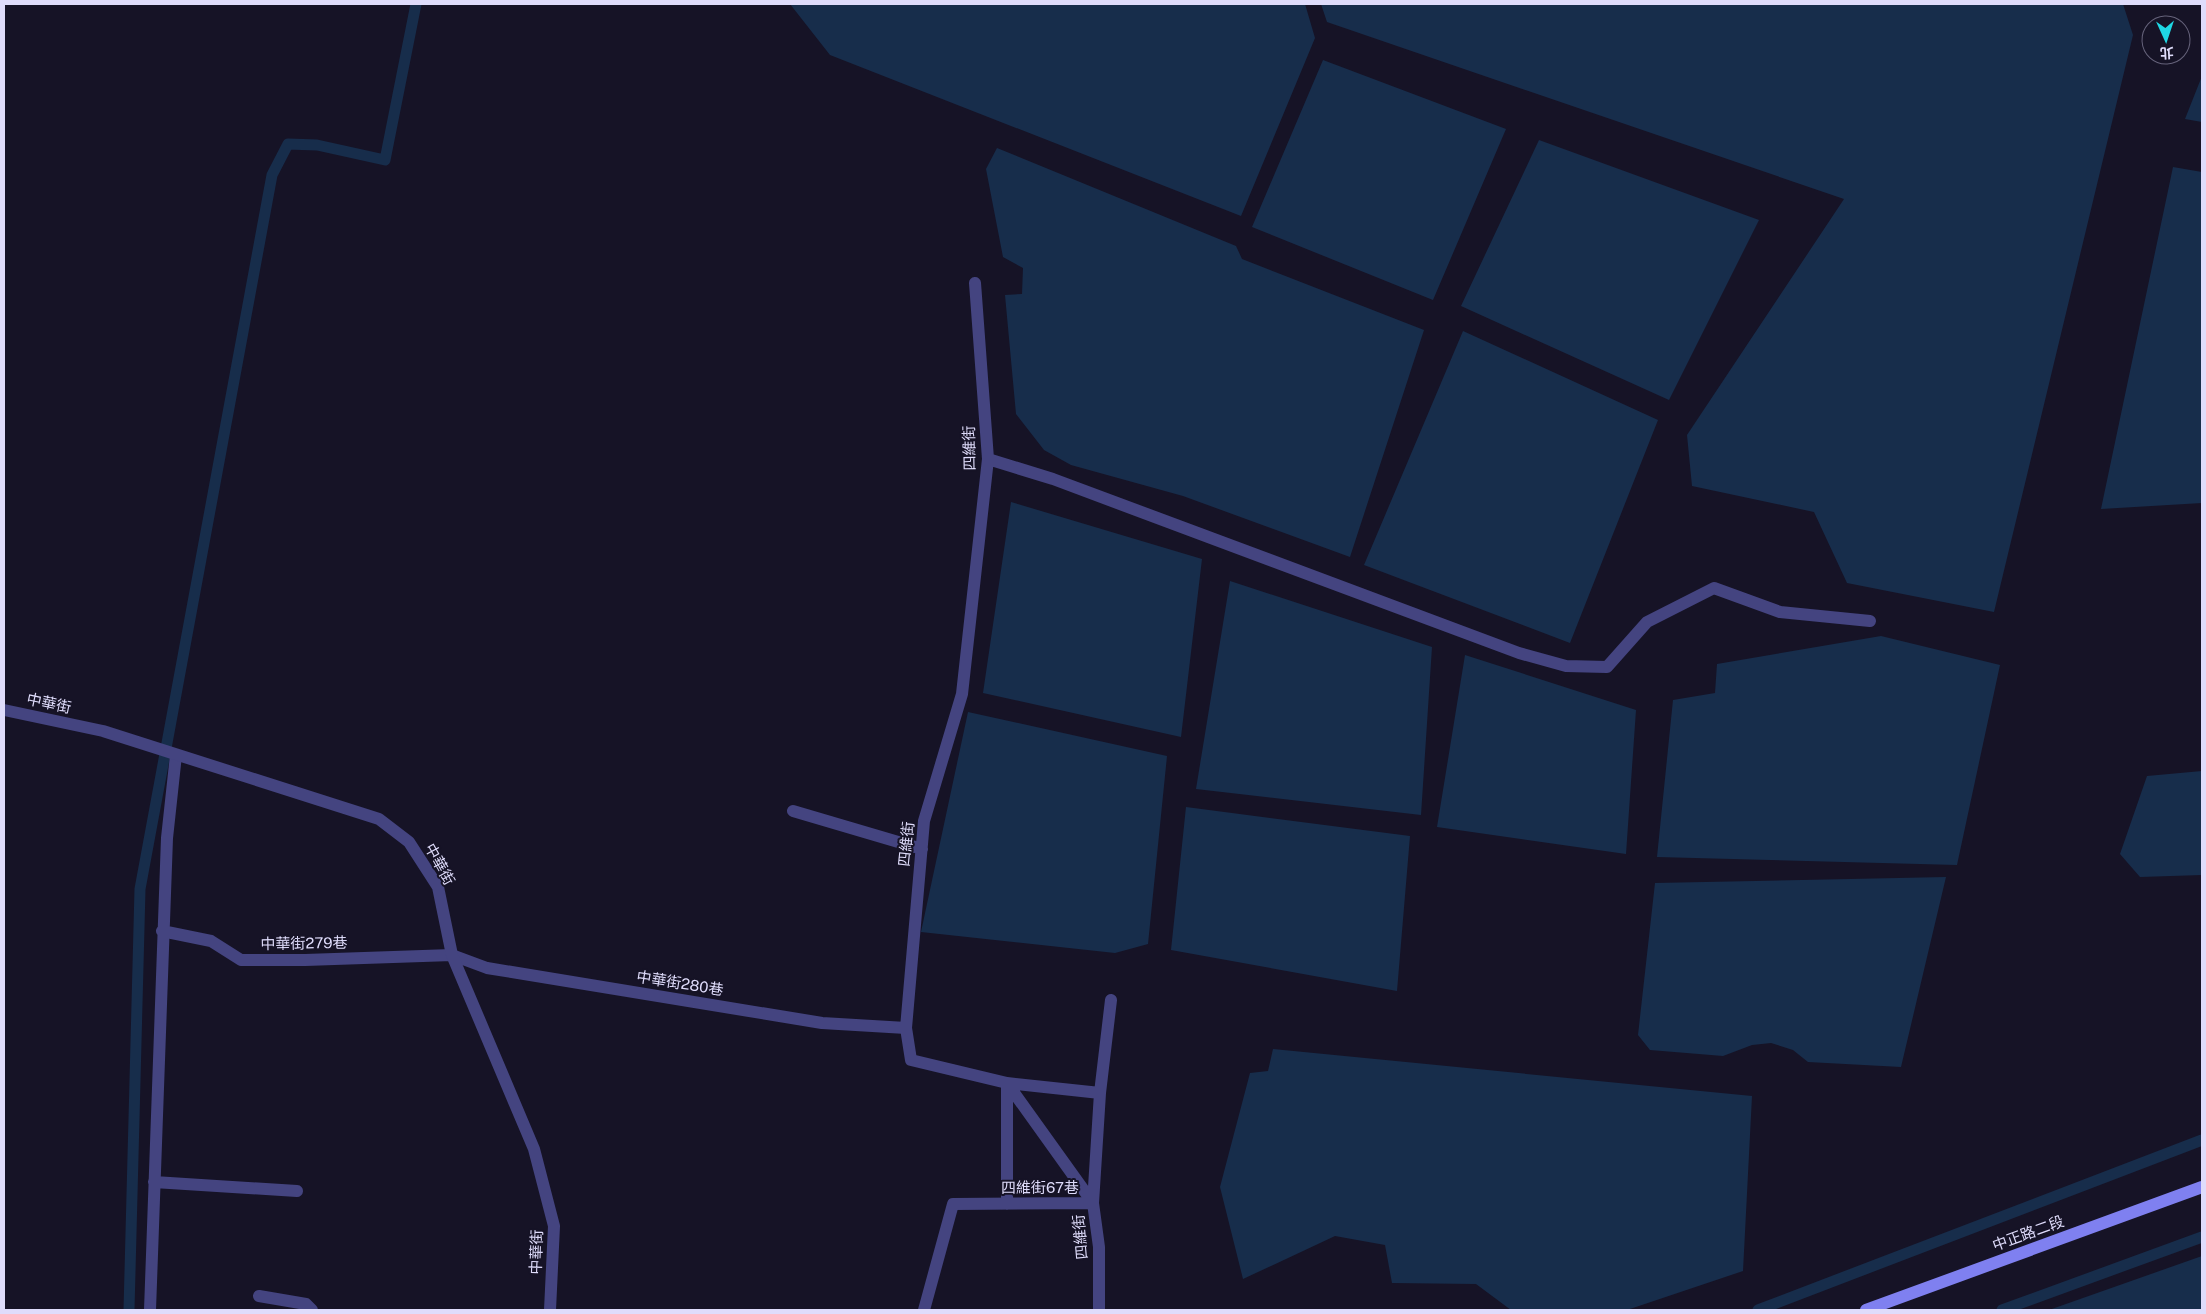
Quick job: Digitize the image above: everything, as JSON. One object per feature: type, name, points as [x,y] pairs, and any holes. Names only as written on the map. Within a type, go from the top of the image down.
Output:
[{"type":"main road","name":"中正路二段","points":[[1866,1310],[2202,1187]]},
{"type":"street","name":"四維街","points":[[975,283],[988,459],[962,694],[924,821],[906,1028],[911,1060],[1008,1083],[1093,1203],[1098,1247],[1099,1310]]},
{"type":"street","points":[[988,459],[1053,479],[1519,653],[1566,666],[1607,667],[1648,622],[1714,588],[1780,612],[1870,621]]},
{"type":"street","name":"中華街","points":[[4,710],[103,731],[379,819],[409,842],[438,887],[452,954],[534,1149],[554,1226],[550,1310]]},
{"type":"street","points":[[150,1310],[162,931],[167,838],[176,755]]},
{"type":"street","points":[[793,810],[922,848]]},
{"type":"street","name":"中華街279巷","points":[[162,931],[210,941],[241,960],[305,960],[452,954]]},
{"type":"street","name":"中華街280巷","points":[[452,954],[487,968],[822,1023],[906,1028]]},
{"type":"street","name":"四維街67巷","points":[[924,1310],[953,1204],[1093,1203],[1100,1093],[1111,1000]]},
{"type":"street","points":[[1007,1204],[1008,1083],[1100,1093]]},
{"type":"street","points":[[154,1182],[297,1191]]},
{"type":"street","points":[[260,1296],[306,1304],[312,1310]]},
{"type":"water","points":[[790,4],[1305,4],[1315,38],[1241,216],[830,55]]},
{"type":"water","points":[[1321,4],[2123,4],[2133,35],[1994,612],[1847,583],[1814,512],[1692,486],[1687,435],[1844,199],[1327,22]]},
{"type":"water","points":[[1323,60],[1506,129],[1433,300],[1252,227]]},
{"type":"water","points":[[2202,76],[2202,122],[2185,119]]},
{"type":"water","points":[[1539,140],[1759,220],[1669,400],[1461,306]]},
{"type":"water","points":[[997,148],[1236,246],[1242,259],[1424,330],[1350,557],[1183,496],[1071,465],[1044,450],[1016,414],[1005,295],[1022,294],[1023,268],[1003,257],[986,169]]},
{"type":"water","points":[[2173,167],[2202,172],[2202,503],[2101,509]]},
{"type":"water","points":[[1463,331],[1658,420],[1570,643],[1364,565]]},
{"type":"water","points":[[1011,502],[1202,559],[1181,737],[983,693]]},
{"type":"water","points":[[1230,581],[1432,647],[1421,815],[1196,789]]},
{"type":"water","points":[[1881,636],[2000,665],[1957,865],[1657,857],[1673,700],[1715,693],[1717,664]]},
{"type":"water","points":[[1465,655],[1636,710],[1626,854],[1437,827]]},
{"type":"water","points":[[968,712],[1167,756],[1148,944],[1115,953],[921,932]]},
{"type":"water","points":[[2202,771],[2202,875],[2140,877],[2120,854],[2147,776]]},
{"type":"water","points":[[1186,807],[1410,836],[1397,991],[1171,950]]},
{"type":"water","points":[[1946,877],[1901,1067],[1808,1062],[1793,1050],[1771,1043],[1752,1045],[1723,1056],[1650,1050],[1638,1035],[1655,883]]},
{"type":"water","points":[[1273,1049],[1752,1096],[1743,1271],[1627,1310],[1511,1310],[1476,1284],[1392,1283],[1385,1245],[1335,1236],[1243,1279],[1220,1187],[1250,1073],[1268,1071]]},
{"type":"water","points":[[2202,1256],[2202,1310],[2049,1310]]},
{"type":"waterway","points":[[129,1310],[140,889],[272,175],[288,144],[317,145],[385,160],[416,4]]},
{"type":"waterway","points":[[1758,1310],[2202,1140]]},
{"type":"waterway","points":[[2002,1310],[2202,1237]]}]
